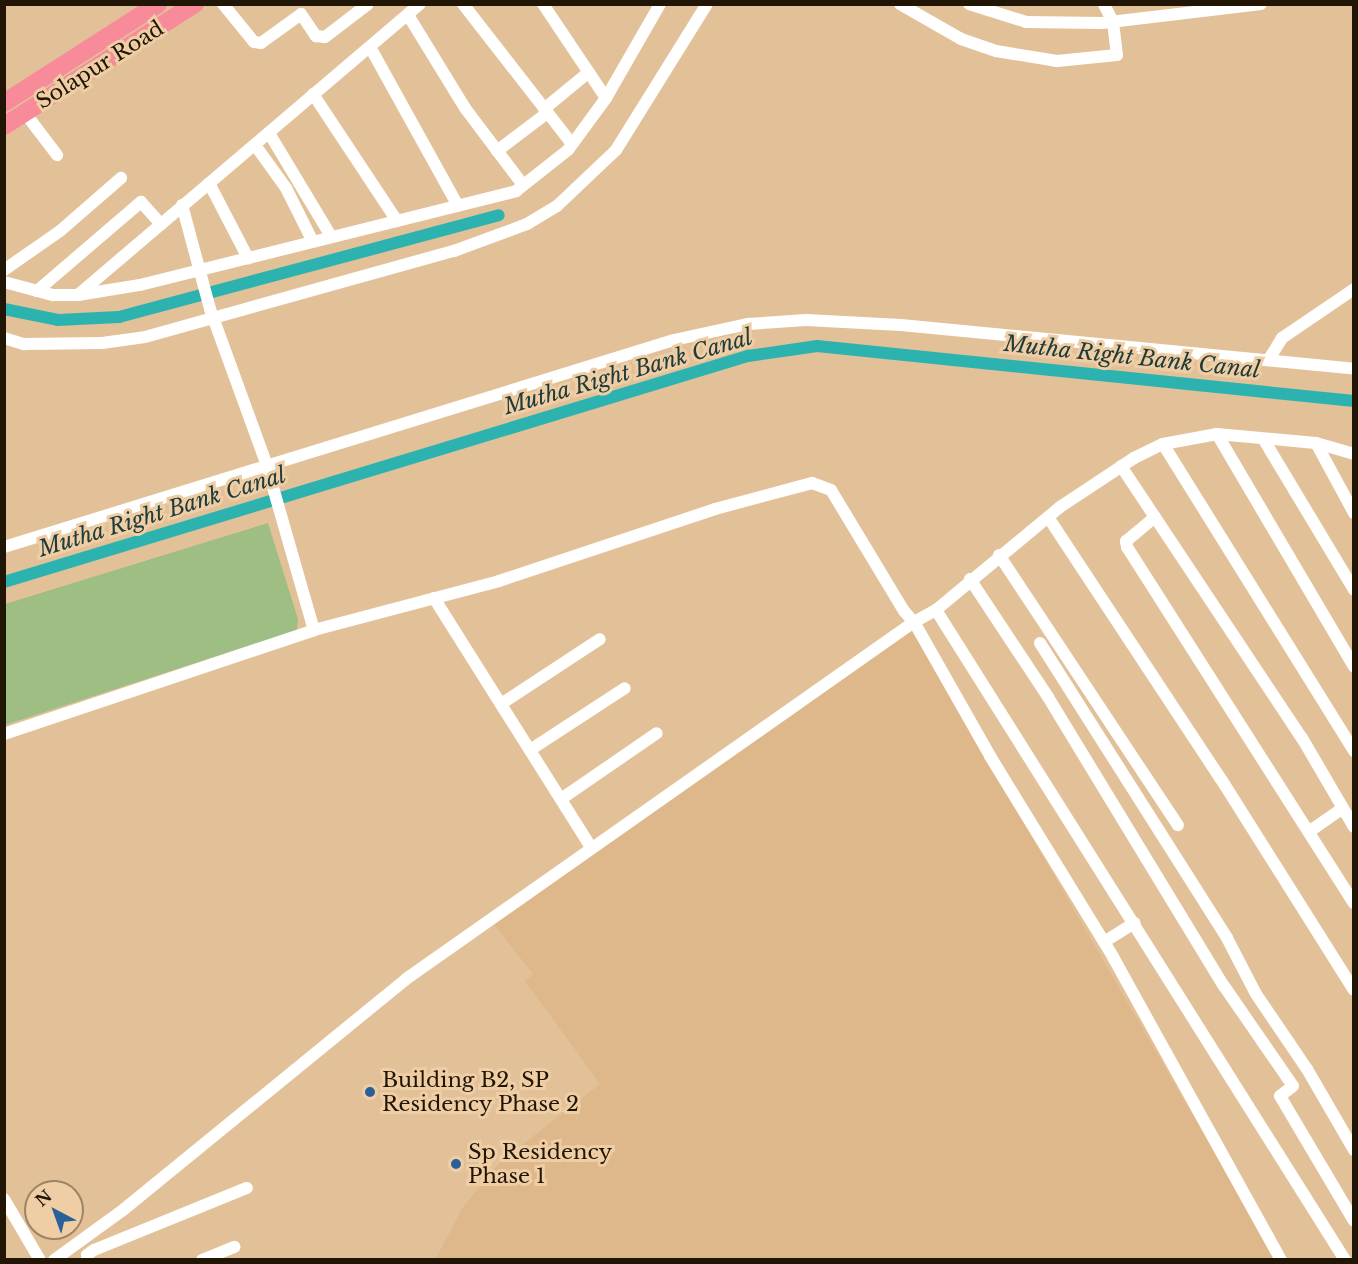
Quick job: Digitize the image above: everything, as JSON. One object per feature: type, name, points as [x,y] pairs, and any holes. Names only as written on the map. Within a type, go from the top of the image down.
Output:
[{"type":"highway","name":"Solapur Road","points":[[4,103],[158,4]]},
{"type":"highway","name":"Solapur Road","points":[[4,126],[195,4]]},
{"type":"street","points":[[223,4],[254,42],[261,44],[301,14],[316,36],[325,37],[368,4]]},
{"type":"street","points":[[78,295],[420,4]]},
{"type":"street","points":[[543,4],[606,98]]},
{"type":"street","points":[[4,282],[37,291],[78,295],[203,275],[248,258],[312,240],[397,221],[457,204],[508,194],[523,185],[572,144],[606,98],[660,4]]},
{"type":"street","points":[[4,338],[24,344],[123,341],[211,312],[498,238],[547,212],[593,175],[616,150],[707,4]]},
{"type":"street","points":[[900,4],[951,35],[996,51],[1057,61],[1117,55],[1113,22],[1104,4]]},
{"type":"street","points":[[969,4],[1026,22],[1113,22],[1261,4]]},
{"type":"street","points":[[469,6],[572,144]]},
{"type":"street","points":[[408,15],[465,108],[523,185]]},
{"type":"street","points":[[370,47],[457,204]]},
{"type":"street","points":[[497,151],[589,72]]},
{"type":"street","points":[[313,94],[397,221]]},
{"type":"street","points":[[25,113],[57,154]]},
{"type":"street","points":[[268,133],[331,236]]},
{"type":"street","points":[[255,145],[286,188],[312,240]]},
{"type":"street","points":[[4,270],[60,231],[121,178]]},
{"type":"street","points":[[209,183],[248,258]]},
{"type":"street","points":[[37,291],[141,202],[161,224]]},
{"type":"street","points":[[182,205],[203,275],[211,312],[268,468],[314,630]]},
{"type":"street","points":[[1269,359],[1282,338],[1353,289]]},
{"type":"street","points":[[4,547],[427,419],[674,340],[727,327],[784,320],[1037,336],[1353,369]]},
{"type":"street","points":[[1217,434],[1353,667]]},
{"type":"street","points":[[54,1260],[123,1210],[406,980],[591,847],[914,622],[936,610],[999,555],[1048,517],[1121,466],[1163,444],[1217,434],[1317,444],[1353,454]]},
{"type":"street","points":[[1264,440],[1353,590]]},
{"type":"street","points":[[1163,444],[1353,751]]},
{"type":"street","points":[[1317,444],[1353,513]]},
{"type":"street","points":[[1121,466],[1302,738],[1353,827]]},
{"type":"street","points":[[4,734],[314,630],[499,581],[715,509],[812,483],[823,484],[841,504],[904,611],[914,622],[990,756],[1104,942],[1281,1260]]},
{"type":"street","points":[[1048,517],[1221,779],[1353,990]]},
{"type":"street","points":[[1155,517],[1126,540],[1127,547],[1310,831],[1353,903]]},
{"type":"street","points":[[999,555],[1178,825]]},
{"type":"street","points":[[970,579],[1048,697],[1224,986],[1293,1086],[1280,1096],[1353,1221]]},
{"type":"street","points":[[434,598],[591,847]]},
{"type":"street","points":[[936,610],[1136,923],[1345,1260]]},
{"type":"street","points":[[501,704],[600,639]]},
{"type":"street","points":[[1040,643],[1227,938],[1256,994],[1307,1069],[1353,1150]]},
{"type":"street","points":[[530,750],[625,688]]},
{"type":"street","points":[[561,799],[657,733]]},
{"type":"street","points":[[1310,831],[1343,808]]},
{"type":"street","points":[[1104,942],[1136,923]]},
{"type":"street","points":[[88,1257],[247,1188]]},
{"type":"street","points":[[4,1199],[40,1260]]},
{"type":"street","points":[[202,1260],[234,1247]]},
{"type":"shaded area","points":[[912,630],[1276,1259],[435,1260],[463,1207],[500,1162],[600,1084],[525,981],[533,974],[492,922]]},
{"type":"green space","points":[[268,523],[298,619],[297,630],[5,725],[5,604]]},
{"type":"waterway","points":[[4,309],[58,320],[119,317],[499,215]]},
{"type":"waterway","name":"Mutha Right Bank Canal","points":[[4,582],[748,356],[817,346],[1354,401]]},
{"type":"place","name":"Building B2, SP Residency Phase 2","points":[[370,1092]]},
{"type":"place","name":"Sp Residency Phase 1","points":[[456,1164]]}]
